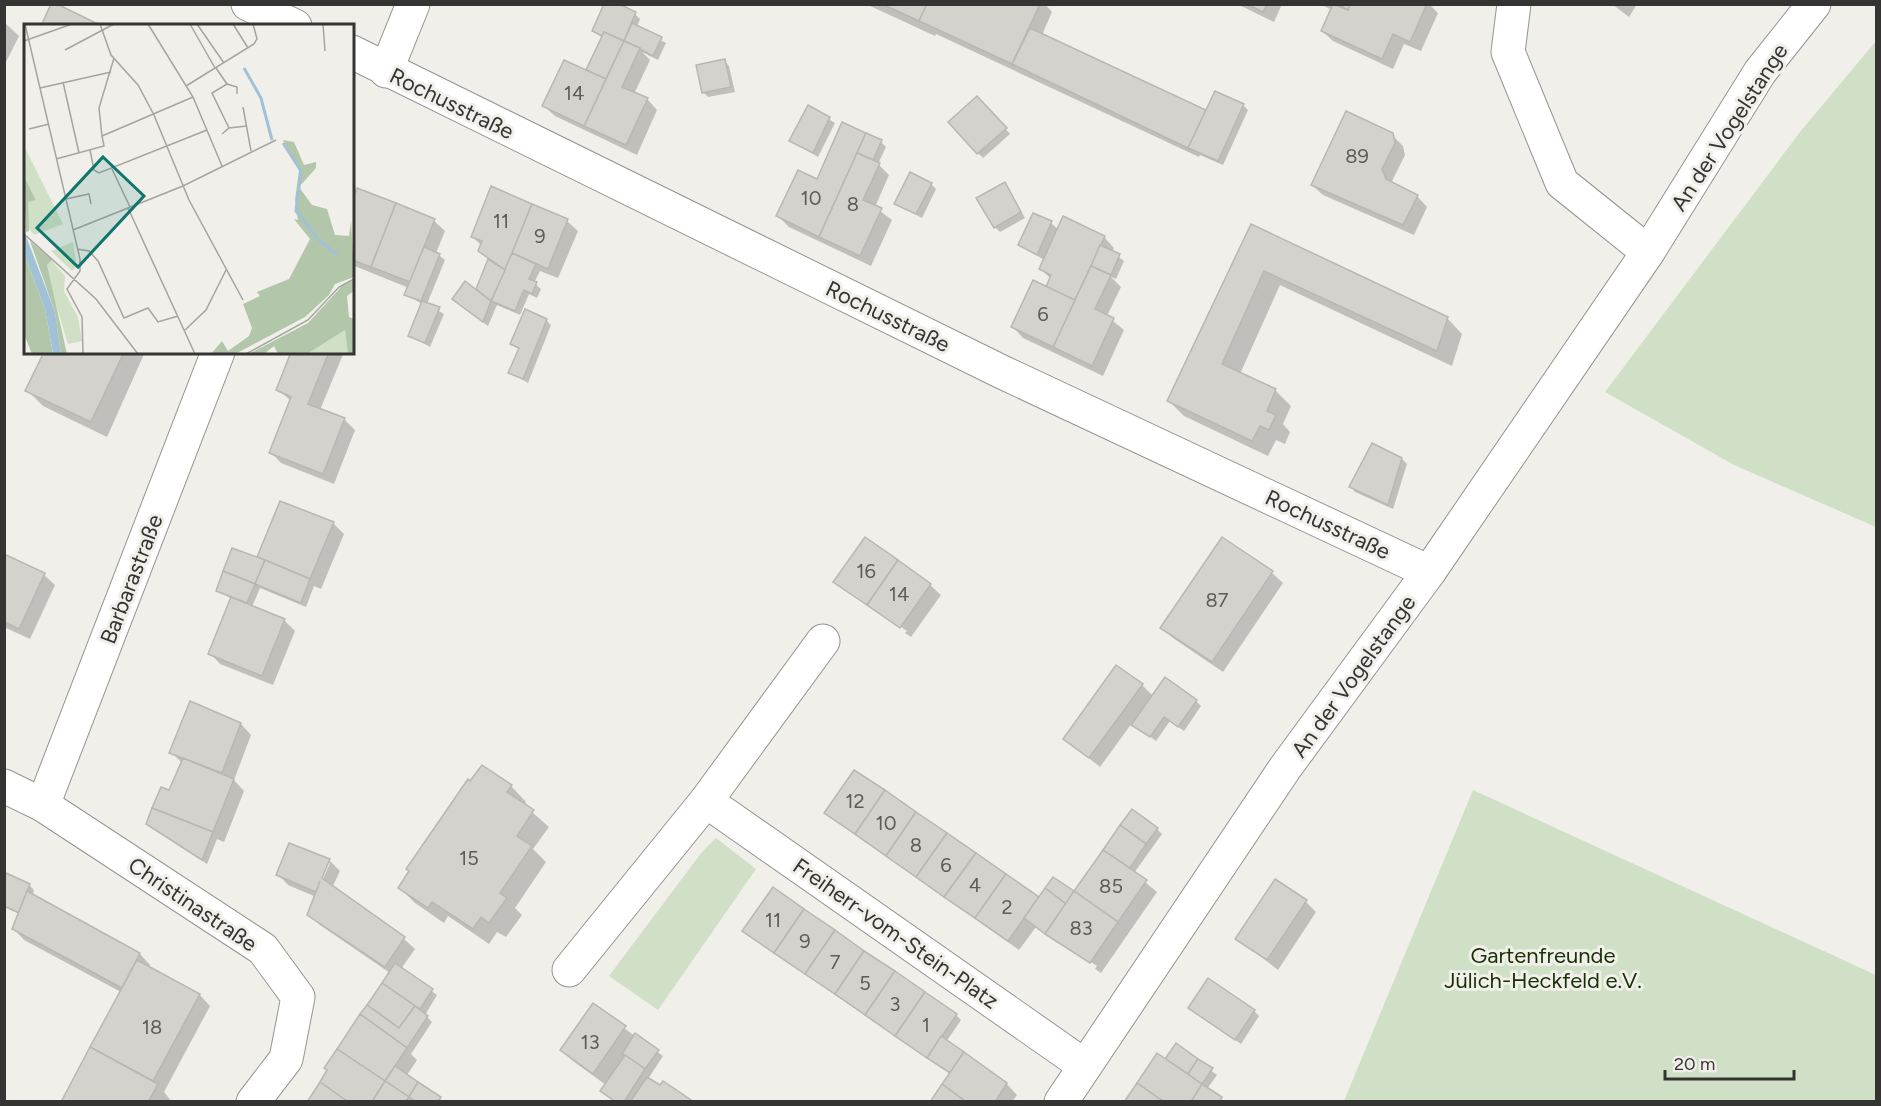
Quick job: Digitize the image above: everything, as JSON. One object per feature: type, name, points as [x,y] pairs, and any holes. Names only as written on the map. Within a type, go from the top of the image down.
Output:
[{"type":"street","points":[[248,4],[290,24]]},
{"type":"street","points":[[386,70],[413,4]]},
{"type":"street","points":[[1514,4],[1508,52],[1562,183],[1648,252]]},
{"type":"street","name":"An der Vogelstange","points":[[1061,1101],[1285,768],[1429,572],[1648,252],[1760,72],[1814,4]]},
{"type":"street","name":"Rochusstraße","points":[[354,53],[1002,372],[1429,572]]},
{"type":"street","name":"Barbarastraße","points":[[43,805],[217,354]]},
{"type":"street","points":[[569,970],[706,801],[823,640]]},
{"type":"street","name":"Christinastraße","points":[[4,786],[43,805],[263,949],[298,997],[286,1059],[253,1101]]},
{"type":"street","name":"Freiherr-vom-Stein-Platz","points":[[706,801],[1085,1066]]},
{"type":"green space","points":[[1876,41],[1876,527],[1734,465],[1605,392],[1800,132]]},
{"type":"green space","name":"Gartenfreunde Jülich-Heckfeld e.V.","points":[[1473,790],[1876,975],[1876,1101],[1344,1101]]},
{"type":"green space","points":[[716,838],[756,869],[658,1010],[609,976],[702,852]]},
{"type":"building","points":[[51,4],[57,4],[98,24],[42,24]]},
{"type":"building","points":[[604,4],[619,4],[636,12],[624,41],[604,32],[602,36],[592,31]]},
{"type":"building","points":[[882,4],[927,4],[919,21]]},
{"type":"building","points":[[927,4],[1040,4],[1012,64],[919,21]]},
{"type":"building","points":[[1247,4],[1267,4],[1263,12]]},
{"type":"building","points":[[1333,4],[1348,10],[1350,4],[1427,4],[1410,42],[1393,34],[1382,59],[1321,31]]},
{"type":"building","points":[[1337,4],[1350,4],[1348,10]]},
{"type":"building","points":[[632,23],[662,37],[653,56],[624,41]]},
{"type":"building","points":[[1030,28],[1206,110],[1188,148],[1012,64]]},
{"type":"building","points":[[604,32],[624,41],[606,79],[586,70]]},
{"type":"building","points":[[624,41],[640,48],[622,87],[648,98],[626,145],[584,126]]},
{"type":"building","points":[[725,59],[731,87],[702,93],[696,65]]},
{"type":"building","points":[[564,60],[606,79],[584,126],[542,106]]},
{"type":"building","points":[[1215,91],[1244,104],[1218,161],[1188,148]]},
{"type":"building","points":[[977,96],[1007,128],[977,154],[948,122]]},
{"type":"building","points":[[808,105],[830,117],[813,153],[789,141]]},
{"type":"building","points":[[1346,111],[1393,133],[1395,143],[1382,169],[1386,179],[1418,195],[1403,225],[1311,185]]},
{"type":"building","points":[[842,122],[866,133],[819,237],[776,216],[798,170],[817,179]]},
{"type":"building","points":[[866,133],[882,140],[873,160],[857,153]]},
{"type":"building","points":[[857,153],[880,163],[863,200],[882,208],[860,256],[819,237]]},
{"type":"building","points":[[910,172],[932,183],[916,214],[894,204]]},
{"type":"building","points":[[1005,182],[1021,212],[994,228],[976,198]]},
{"type":"building","points":[[491,186],[532,204],[505,270],[478,251],[482,241],[471,237]]},
{"type":"building","points":[[357,188],[396,203],[371,267],[354,261],[354,195]]},
{"type":"building","points":[[396,203],[435,219],[410,282],[371,267]]},
{"type":"building","points":[[532,204],[568,219],[548,269],[512,253]]},
{"type":"building","points":[[1033,213],[1052,221],[1037,255],[1018,245]]},
{"type":"building","points":[[1063,216],[1105,236],[1075,300],[1046,287],[1051,275],[1039,269]]},
{"type":"building","points":[[1251,224],[1448,317],[1437,351],[1264,271],[1222,364],[1276,389],[1267,411],[1276,415],[1269,430],[1260,426],[1252,441],[1167,401]]},
{"type":"building","points":[[1100,245],[1120,254],[1111,275],[1091,266]]},
{"type":"building","points":[[424,247],[440,254],[421,301],[404,295]]},
{"type":"building","points":[[512,253],[536,264],[529,279],[537,282],[532,294],[524,290],[515,311],[491,301]]},
{"type":"building","points":[[488,259],[505,270],[491,301],[476,289]]},
{"type":"building","points":[[1091,266],[1111,275],[1095,309],[1114,318],[1092,366],[1053,347]]},
{"type":"building","points":[[1033,280],[1075,300],[1053,347],[1011,327]]},
{"type":"building","points":[[465,281],[491,301],[483,322],[452,299]]},
{"type":"building","points":[[422,301],[440,307],[425,343],[408,336]]},
{"type":"building","points":[[525,309],[547,319],[523,379],[508,373],[519,348],[510,344]]},
{"type":"building","points":[[43,354],[123,354],[91,422],[25,391]]},
{"type":"building","points":[[290,354],[328,354],[308,404],[345,418],[323,474],[269,453],[291,397],[276,390]]},
{"type":"building","points":[[1372,443],[1402,458],[1388,505],[1349,487]]},
{"type":"building","points":[[280,501],[334,522],[310,579],[257,557]]},
{"type":"building","points":[[865,537],[898,560],[867,605],[833,582]]},
{"type":"building","points":[[1222,537],[1273,571],[1212,662],[1160,628]]},
{"type":"building","points":[[232,548],[265,560],[255,584],[223,571]]},
{"type":"building","points":[[4,554],[45,573],[19,629],[4,622]]},
{"type":"building","points":[[265,560],[310,579],[301,603],[255,584]]},
{"type":"building","points":[[898,560],[931,584],[900,628],[867,605]]},
{"type":"building","points":[[223,571],[255,584],[247,603],[216,591]]},
{"type":"building","points":[[231,597],[285,619],[262,676],[208,654]]},
{"type":"building","points":[[1116,665],[1143,684],[1089,758],[1063,739]]},
{"type":"building","points":[[1165,677],[1197,700],[1178,727],[1164,717],[1150,737],[1131,725]]},
{"type":"building","points":[[190,701],[241,723],[222,773],[169,753]]},
{"type":"building","points":[[183,758],[234,779],[213,832],[152,808],[161,787],[169,790]]},
{"type":"building","points":[[482,765],[512,785],[507,792],[534,810],[517,836],[532,846],[500,893],[507,898],[489,923],[481,917],[473,929],[432,902],[428,908],[398,888],[409,871],[406,869],[468,779],[470,781]]},
{"type":"building","points":[[854,770],[885,790],[855,834],[824,813]]},
{"type":"building","points":[[885,790],[916,812],[886,856],[855,834]]},
{"type":"building","points":[[152,808],[213,832],[202,860],[146,824]]},
{"type":"building","points":[[1132,809],[1158,828],[1146,844],[1120,825]]},
{"type":"building","points":[[916,812],[947,833],[916,877],[886,856]]},
{"type":"building","points":[[1120,825],[1146,844],[1130,868],[1103,850]]},
{"type":"building","points":[[947,833],[976,853],[944,897],[916,877]]},
{"type":"building","points":[[289,843],[330,859],[322,878],[405,937],[385,967],[307,915],[316,892],[276,875]]},
{"type":"building","points":[[1103,850],[1147,880],[1118,922],[1074,891]]},
{"type":"building","points":[[976,853],[1006,874],[975,918],[944,897]]},
{"type":"building","points":[[4,872],[30,884],[19,913],[4,906]]},
{"type":"building","points":[[1006,874],[1039,897],[1008,941],[975,918]]},
{"type":"building","points":[[1053,877],[1074,891],[1066,904],[1045,888]]},
{"type":"building","points":[[1275,879],[1307,900],[1267,960],[1235,939]]},
{"type":"building","points":[[773,887],[804,909],[774,953],[742,931]]},
{"type":"building","points":[[1045,888],[1066,904],[1045,934],[1024,918]]},
{"type":"building","points":[[27,891],[140,953],[122,988],[12,929]]},
{"type":"building","points":[[1074,891],[1118,922],[1090,963],[1045,934]]},
{"type":"building","points":[[804,909],[835,930],[805,974],[774,953]]},
{"type":"building","points":[[835,930],[864,951],[835,994],[805,974]]},
{"type":"building","points":[[864,951],[895,971],[865,1015],[835,994]]},
{"type":"building","points":[[137,960],[200,994],[153,1081],[90,1047]]},
{"type":"building","points":[[395,963],[433,989],[420,1009],[382,983]]},
{"type":"building","points":[[895,971],[925,992],[895,1036],[865,1015]]},
{"type":"building","points":[[1208,978],[1255,1010],[1235,1040],[1188,1008]]},
{"type":"building","points":[[382,983],[415,1006],[399,1028],[367,1005]]},
{"type":"building","points":[[925,992],[957,1014],[927,1058],[895,1036]]},
{"type":"building","points":[[593,1003],[626,1026],[593,1074],[560,1050]]},
{"type":"building","points":[[367,1005],[399,1028],[415,1006],[428,1016],[407,1048],[360,1014]]},
{"type":"building","points":[[360,1014],[407,1048],[385,1081],[337,1049]]},
{"type":"building","points":[[635,1033],[659,1050],[645,1069],[622,1054]]},
{"type":"building","points":[[941,1036],[964,1052],[950,1073],[927,1058]]},
{"type":"building","points":[[1176,1043],[1198,1059],[1188,1074],[1165,1059]]},
{"type":"building","points":[[90,1047],[158,1084],[148,1102],[61,1102]]},
{"type":"building","points":[[337,1049],[385,1081],[372,1102],[348,1102],[320,1082],[327,1070],[324,1068]]},
{"type":"building","points":[[964,1052],[1007,1083],[995,1102],[966,1102],[942,1084]]},
{"type":"building","points":[[1157,1053],[1202,1084],[1191,1102],[1164,1102],[1137,1083]]},
{"type":"building","points":[[625,1055],[645,1069],[624,1102],[616,1102],[600,1091]]},
{"type":"building","points":[[1198,1059],[1213,1068],[1202,1084],[1188,1074]]},
{"type":"building","points":[[395,1066],[418,1082],[409,1097],[385,1081]]},
{"type":"building","points":[[647,1077],[660,1085],[663,1081],[694,1102],[630,1102]]},
{"type":"building","points":[[385,1081],[409,1097],[405,1102],[372,1102]]},
{"type":"building","points":[[320,1082],[348,1102],[307,1102]]},
{"type":"building","points":[[418,1082],[441,1097],[438,1102],[416,1102],[409,1097]]},
{"type":"building","points":[[1137,1083],[1164,1102],[1124,1102]]},
{"type":"building","points":[[942,1084],[966,1102],[930,1102]]},
{"type":"building","points":[[1202,1084],[1222,1097],[1220,1102],[1191,1102]]}]
